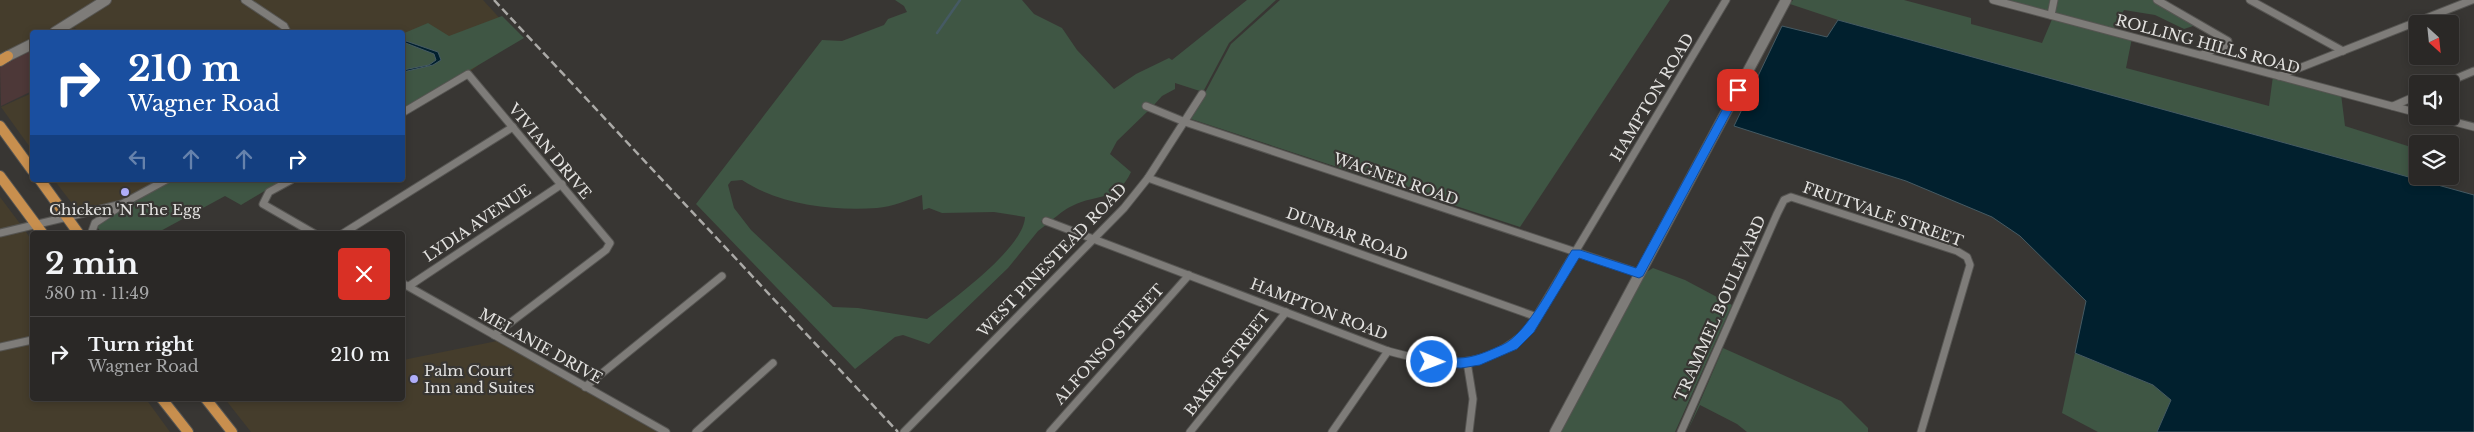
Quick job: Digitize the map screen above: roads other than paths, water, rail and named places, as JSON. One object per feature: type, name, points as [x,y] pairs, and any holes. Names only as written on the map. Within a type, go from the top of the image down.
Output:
[{"type":"main road","points":[[0,126],[30,167]]},
{"type":"main road","points":[[0,140],[13,142]]},
{"type":"main road","points":[[0,176],[41,231]]},
{"type":"main road","points":[[41,182],[76,231]]},
{"type":"main road","points":[[164,401],[188,432]]},
{"type":"main road","points":[[208,401],[232,432]]},
{"type":"street","points":[[58,30],[106,0]]},
{"type":"street","points":[[245,0],[284,26],[286,30]]},
{"type":"street","name":"HAMPTON ROAD","points":[[1046,220],[1388,351],[1432,362],[1467,362],[1492,356],[1512,346],[1526,334],[1726,0]]},
{"type":"street","points":[[1555,432],[1786,0]]},
{"type":"street","name":"ROLLING HILLS ROAD","points":[[1993,0],[2409,110]]},
{"type":"street","points":[[2051,15],[2054,0]]},
{"type":"street","points":[[2157,0],[2228,41],[2228,45],[2201,55]]},
{"type":"street","points":[[2165,3],[2174,0]]},
{"type":"street","points":[[2250,0],[2343,51]]},
{"type":"street","points":[[2279,76],[2472,0]]},
{"type":"street","points":[[4,58],[30,45]]},
{"type":"street","points":[[2459,77],[2474,71]]},
{"type":"street","name":"VIVIAN DRIVE","points":[[405,111],[468,74],[604,234],[610,246],[494,335]]},
{"type":"street","name":"WEST PINESTEAD ROAD","points":[[904,432],[1094,239],[1148,178],[1202,94]]},
{"type":"street","points":[[2393,106],[2409,99]]},
{"type":"street","name":"WAGNER ROAD","points":[[1146,106],[1185,122],[1639,273]]},
{"type":"street","points":[[2459,123],[2474,127]]},
{"type":"street","points":[[347,231],[513,126]]},
{"type":"street","name":"DUNBAR ROAD","points":[[1148,178],[1537,317]]},
{"type":"street","points":[[92,231],[101,217],[162,182]]},
{"type":"street","points":[[287,182],[264,197],[264,205],[310,231]]},
{"type":"street","name":"LYDIA AVENUE","points":[[406,284],[562,184]]},
{"type":"street","name":"FRUITVALE STREET","points":[[1787,198],[1796,198],[1957,251],[1968,260],[1970,265],[1921,432]]},
{"type":"street","name":"TRAMMEL BOULEVARD","points":[[1681,432],[1777,214],[1787,198]]},
{"type":"street","points":[[0,233],[36,222],[122,204]]},
{"type":"street","name":"ALFONSO STREET","points":[[1050,432],[1189,275]]},
{"type":"street","points":[[585,387],[722,276]]},
{"type":"street","name":"MELANIE DRIVE","points":[[406,284],[666,432]]},
{"type":"street","name":"BAKER STREET","points":[[1190,432],[1286,312]]},
{"type":"street","points":[[0,346],[30,340]]},
{"type":"street","points":[[1332,432],[1388,351]]},
{"type":"street","points":[[1467,362],[1473,399],[1469,432]]},
{"type":"street","points":[[696,432],[773,364]]},
{"type":"water","points":[[1838,20],[2409,177],[2409,185],[2438,185],[2474,195],[2474,432],[2157,432],[2171,400],[2153,385],[2075,353],[2086,301],[2020,236],[1992,217],[1906,181],[1734,126],[1782,26],[1827,37]]},
{"type":"water","points":[[405,41],[438,52],[441,60],[433,65],[405,72],[405,70],[429,65],[436,60],[434,54],[405,43]]},
{"type":"waterway","points":[[937,33],[960,0]]},
{"type":"railway","points":[[494,0],[898,432]]},
{"type":"place","name":"Chicken 'N The Egg","points":[[125,192]]},
{"type":"place","name":"Palm Court Inn and Suites","points":[[414,379]]}]
